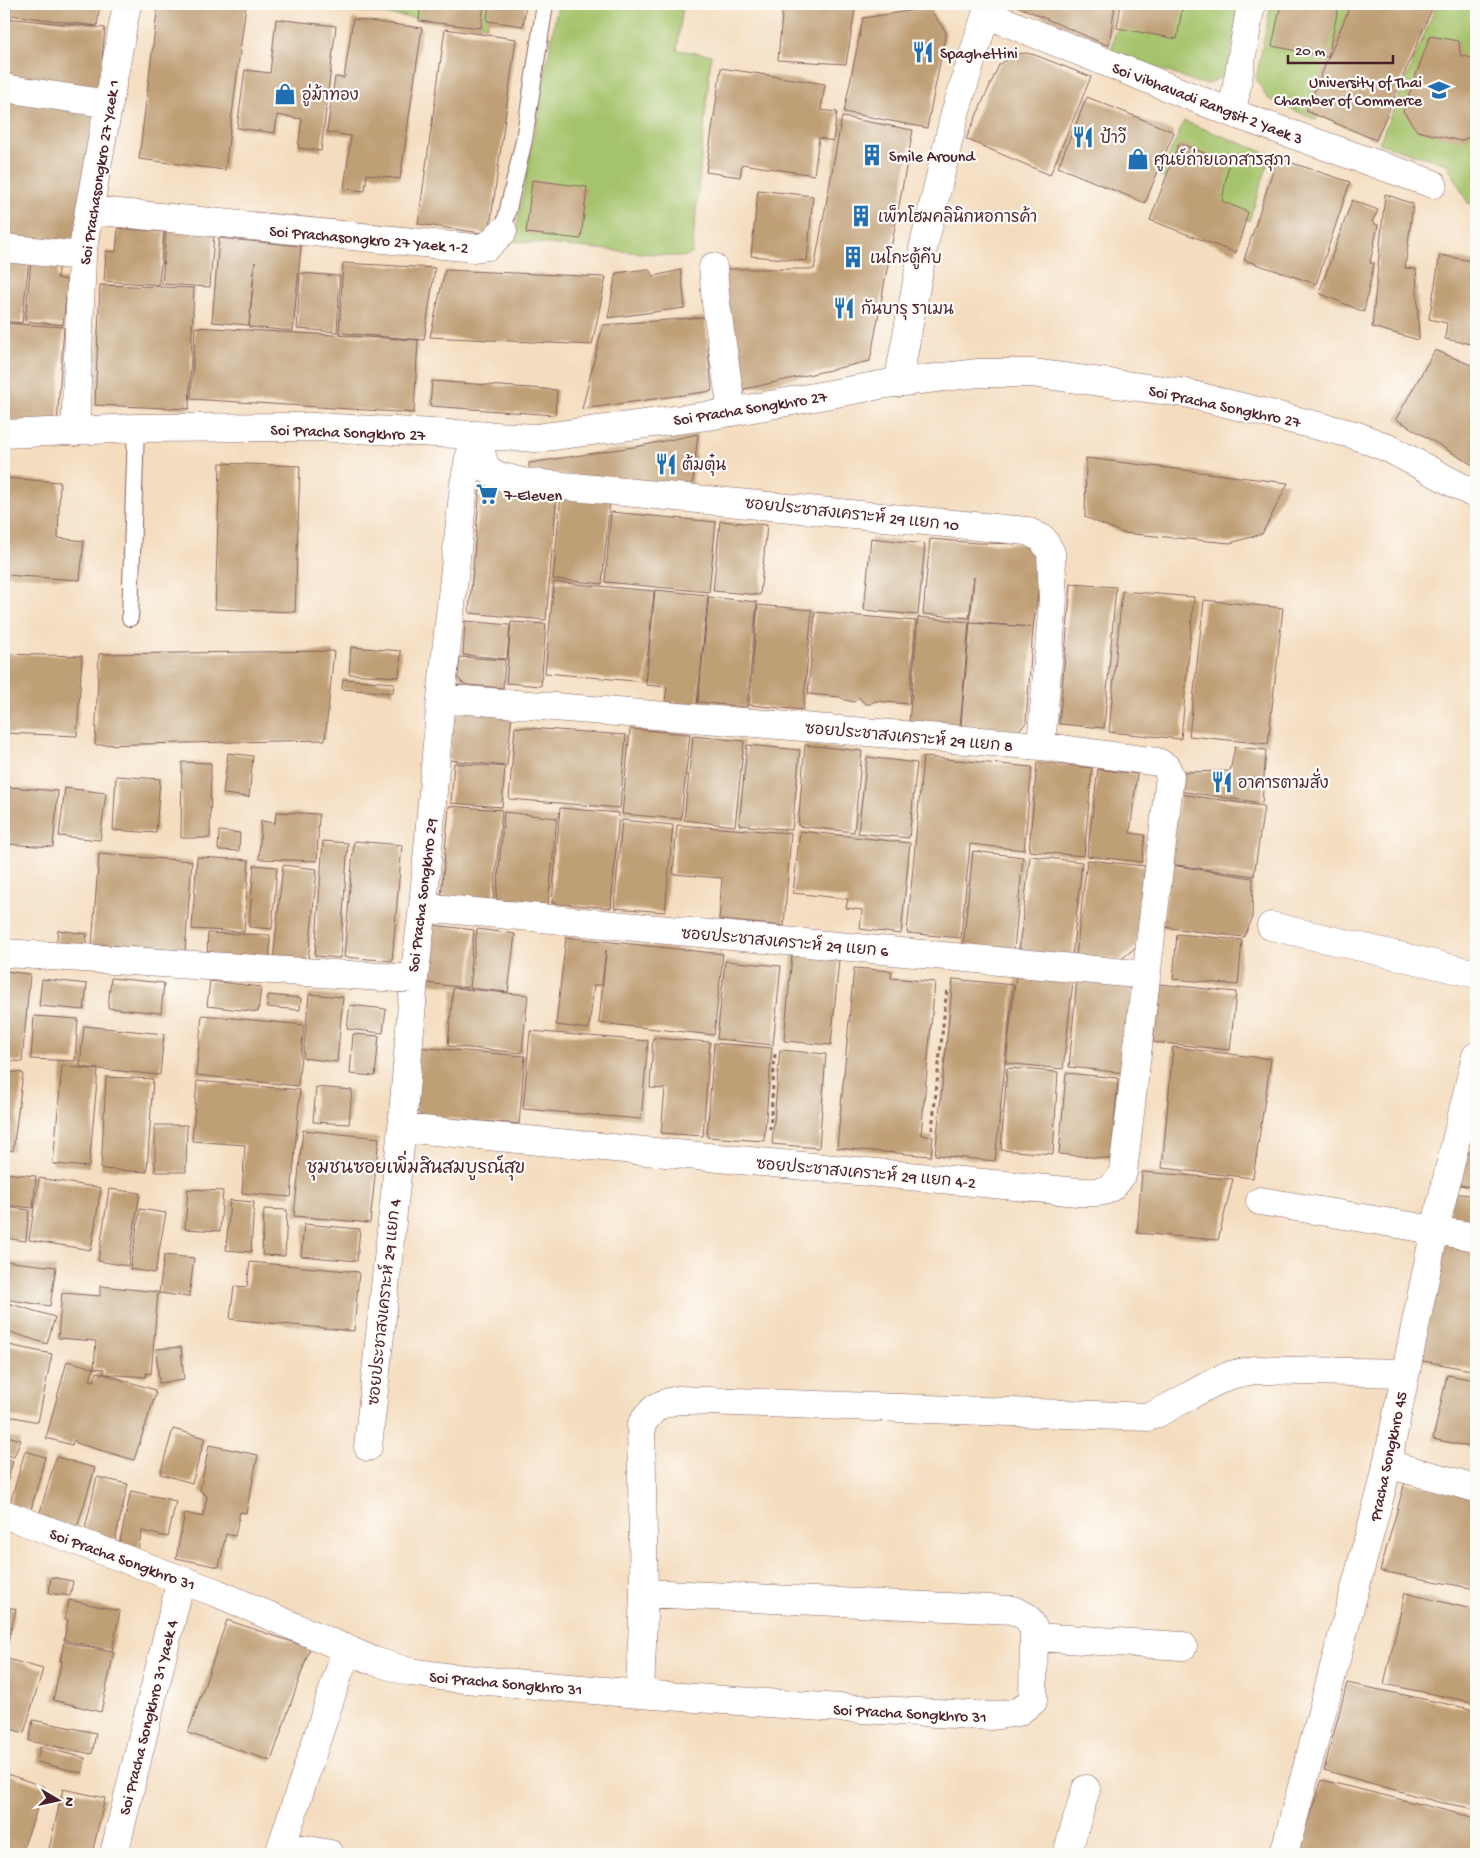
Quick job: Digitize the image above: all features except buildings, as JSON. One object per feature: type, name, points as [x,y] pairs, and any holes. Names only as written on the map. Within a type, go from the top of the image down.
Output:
[{"type":"street","name":"Soi Prachasongkro 27 Yaek 1","points":[[75,432],[82,256],[127,4]]},
{"type":"street","points":[[1232,114],[1251,4]]},
{"type":"street","points":[[898,383],[922,249],[955,113],[986,9]]},
{"type":"street","name":"Soi Vibhavadi Rangsit 2 Yaek 3","points":[[986,9],[1232,114],[1433,184]]},
{"type":"street","points":[[4,88],[109,104]]},
{"type":"street","name":"Soi Prachasongkro 27 Yaek 1-2","points":[[89,210],[474,248],[488,246],[503,230]]},
{"type":"street","points":[[4,248],[82,256]]},
{"type":"street","points":[[713,267],[716,303],[732,412]]},
{"type":"street","name":"Soi Pracha Songkhro 27","points":[[4,434],[136,428],[314,428],[538,438],[732,412],[898,383],[978,373],[1032,373],[1186,393],[1356,435],[1390,449],[1476,495]]},
{"type":"street","name":"Soi Pracha Songkhro 29","points":[[4,953],[414,979],[423,907],[441,698],[464,485],[469,458],[477,436]]},
{"type":"street","name":"ซอยประชาสงเคราะห์ 29 แยก 10","points":[[477,436],[485,467],[496,475],[522,482],[998,528],[1027,531],[1035,535],[1043,540],[1050,553],[1053,600],[1040,746]]},
{"type":"street","name":"ซอยประชาสงเคราะห์ 29 แยก 8","points":[[441,698],[1040,746],[1158,762],[1166,767],[1170,776],[1147,975]]},
{"type":"street","name":"ซอยประชาสงเคราะห์ 29 แยก 6","points":[[423,907],[1147,975]]},
{"type":"street","points":[[1271,926],[1476,974]]},
{"type":"street","name":"ซอยประชาสงเคราะห์ 29 แยก 4-2","points":[[402,1128],[1101,1193],[1117,1183],[1123,1172],[1147,975]]},
{"type":"street","name":"ซอยประชาสงเคราะห์ 29 แยก 4","points":[[368,1447],[402,1128],[414,979]]},
{"type":"street","name":"Pracha Songkhro 45","points":[[1284,1854],[1387,1464],[1435,1229],[1476,1056]]},
{"type":"street","points":[[1260,1201],[1476,1237]]},
{"type":"street","points":[[640,1694],[644,1592],[641,1425],[649,1414],[662,1403],[678,1400],[1149,1417],[1170,1408],[1231,1375],[1254,1370],[1405,1373]]},
{"type":"street","points":[[1387,1464],[1476,1488]]},
{"type":"street","name":"Soi Pracha Songkhro 31","points":[[4,1514],[217,1593],[374,1661],[410,1672],[454,1678],[824,1707],[992,1716],[1018,1712],[1033,1701],[1034,1637]]},
{"type":"street","name":"Soi Pracha Songkhro 31 Yaek 4","points":[[114,1854],[181,1580]]},
{"type":"street","points":[[644,1592],[1013,1610],[1027,1617],[1034,1630],[1034,1637],[1183,1646]]},
{"type":"street","points":[[330,1854],[280,1850],[347,1648]]},
{"type":"street","points":[[1067,1854],[1086,1788]]},
{"type":"lane","name":"Soi Prachasongkro 27 Yaek 1-2","points":[[503,230],[524,140],[545,4]]},
{"type":"lane","points":[[130,618],[136,428]]},
{"type":"path","points":[[932,1130],[950,956]]},
{"type":"path","points":[[768,1163],[775,1054]]},
{"type":"green space","points":[[294,4],[490,4],[487,26]]},
{"type":"green space","points":[[558,4],[683,4],[677,50],[711,55],[692,254],[683,257],[514,241]]},
{"type":"green space","points":[[1150,4],[1240,4],[1227,74],[1208,84],[1196,82],[1111,51],[1115,32]]},
{"type":"green space","points":[[1271,4],[1376,4],[1316,120],[1267,98],[1256,79]]},
{"type":"green space","name":"University of Thai Chamber of Commerce","points":[[1437,4],[1476,4],[1476,205],[1468,203],[1447,164],[1379,143]]},
{"type":"green space","points":[[1184,121],[1271,155],[1249,221],[1160,176]]},
{"type":"place","name":"Spaghettini","points":[[923,52]]},
{"type":"place","name":"University of Thai Chamber of Commerce","points":[[1439,90]]},
{"type":"place","name":"อู่ม้าทอง","points":[[285,94]]},
{"type":"place","name":"ป้าวี","points":[[1083,137]]},
{"type":"place","name":"Smile Around","points":[[872,155]]},
{"type":"place","name":"ศูนย์ถ่ายเอกสารสุภา","points":[[1138,159]]},
{"type":"place","name":"เพ็ทโฮมคลินิกหอการค้า","points":[[861,216]]},
{"type":"place","name":"เนโกะตู้คีบ","points":[[853,257]]},
{"type":"place","name":"กันบารุ ราเมน","points":[[844,308]]},
{"type":"place","name":"ต้มตุ๋น","points":[[666,464]]},
{"type":"place","name":"7-Eleven","points":[[487,494]]},
{"type":"place","name":"อาคารตามสั่ง","points":[[1222,782]]},
{"type":"district","name":"ชุมชนซอยเพิ่มสินสมบูรณ์สุข","points":[[416,1167]]}]
